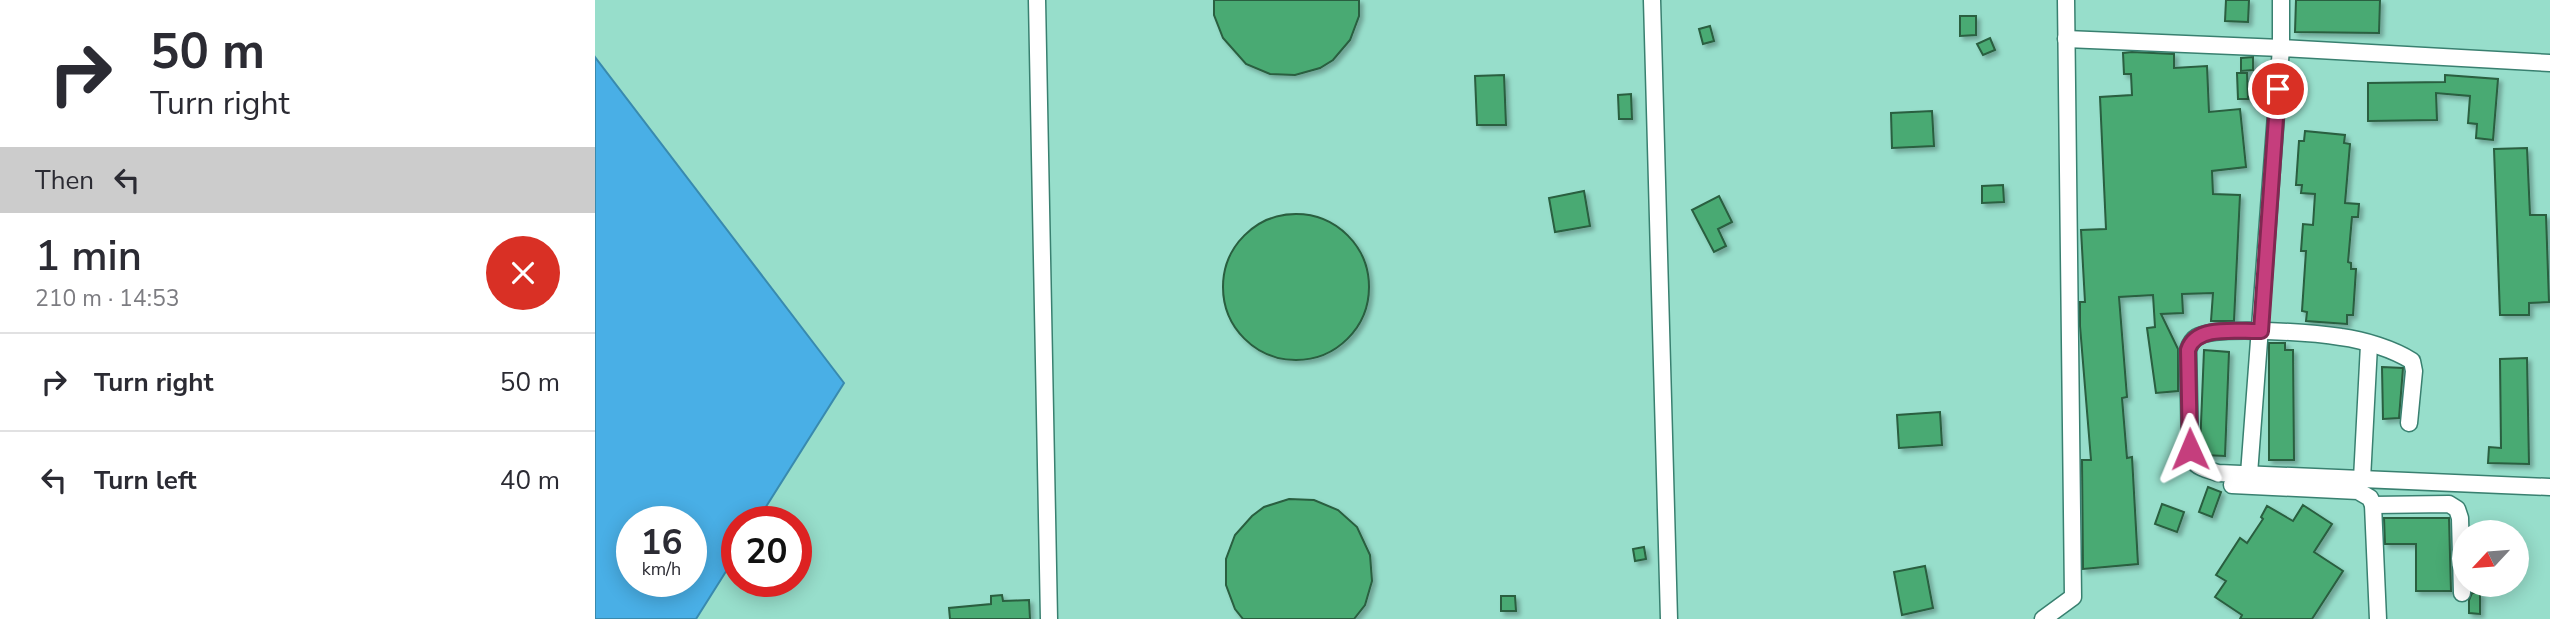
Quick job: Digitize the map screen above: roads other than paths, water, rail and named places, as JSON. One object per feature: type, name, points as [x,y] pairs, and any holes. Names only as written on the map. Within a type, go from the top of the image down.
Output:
[{"type":"lane","points":[[1037,0],[1049,619]]},
{"type":"lane","points":[[1652,0],[1669,619]]},
{"type":"lane","points":[[2043,619],[2073,597],[2066,0]]},
{"type":"lane","points":[[2249,474],[2281,48],[2281,0]]},
{"type":"lane","points":[[2066,39],[2550,63]]},
{"type":"lane","points":[[2409,423],[2414,371],[2412,361],[2401,354],[2343,337],[2261,331],[2207,333],[2193,339],[2188,350],[2192,460],[2197,466],[2218,472],[2249,474],[2550,487]]},
{"type":"lane","points":[[2362,479],[2369,345]]},
{"type":"lane","points":[[2232,485],[2358,491],[2370,498],[2373,505],[2378,619]]},
{"type":"lane","points":[[2373,505],[2449,503],[2457,509],[2460,520]]},
{"type":"water","points":[[595,57],[844,383],[766,506],[721,506],[721,579],[696,619],[595,619]]}]
